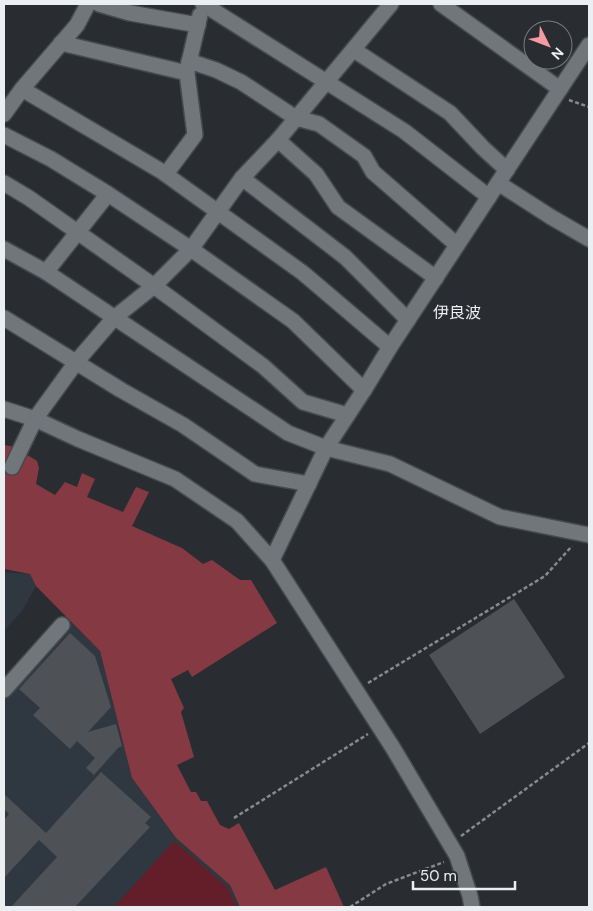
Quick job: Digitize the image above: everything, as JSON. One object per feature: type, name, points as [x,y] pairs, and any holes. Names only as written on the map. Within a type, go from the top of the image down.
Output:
[{"type":"street","points":[[4,114],[22,89],[77,25],[88,4]]},
{"type":"street","points":[[99,4],[130,13],[198,25]]},
{"type":"street","points":[[166,174],[195,135],[188,67],[203,4],[404,131],[489,197]]},
{"type":"street","points":[[12,467],[35,419],[76,361],[114,318],[154,286],[191,249],[242,178],[278,140],[391,4]]},
{"type":"street","points":[[441,4],[558,92]]},
{"type":"street","points":[[61,43],[188,67],[216,70],[241,82],[296,118],[319,124],[364,156],[373,172],[457,245]]},
{"type":"street","points":[[272,560],[326,448],[589,45]]},
{"type":"street","points":[[354,50],[450,113],[507,170]]},
{"type":"street","points":[[22,89],[166,174],[303,273],[390,348]]},
{"type":"street","points":[[4,135],[51,159],[108,194],[191,249],[293,321],[364,390]]},
{"type":"street","points":[[278,140],[316,174],[338,206],[436,278]]},
{"type":"street","points":[[242,178],[345,257],[408,320]]},
{"type":"street","points":[[4,183],[29,198],[154,286],[263,366],[303,402],[347,415]]},
{"type":"street","points":[[498,183],[589,239]]},
{"type":"street","points":[[46,272],[108,194]]},
{"type":"street","points":[[4,249],[46,272],[288,433],[326,448],[390,464],[500,517],[586,535],[589,520]]},
{"type":"street","points":[[4,318],[121,390],[183,425],[255,474],[309,484]]},
{"type":"street","points":[[4,409],[35,419],[175,479],[237,521],[272,560],[380,727],[453,850],[470,896],[472,907]]},
{"type":"street","points":[[4,690],[62,625]]},
{"type":"path","points":[[558,92],[589,107]]},
{"type":"path","points":[[356,690],[545,576],[586,535]]},
{"type":"path","points":[[234,818],[380,727]]},
{"type":"path","points":[[350,907],[386,884],[453,850],[589,743]]},
{"type":"shaded area","points":[[4,445],[15,447],[37,461],[39,468],[36,484],[55,495],[65,482],[77,487],[82,473],[95,479],[87,497],[123,512],[136,487],[149,492],[132,526],[182,548],[203,564],[212,560],[240,580],[251,580],[277,623],[192,677],[188,670],[171,679],[184,708],[181,712],[194,757],[177,765],[191,792],[196,792],[201,801],[207,801],[220,825],[229,829],[239,823],[275,890],[326,867],[344,907],[240,907],[230,885],[176,838],[132,778],[100,651],[36,586],[30,574],[4,569]]},
{"type":"shaded area","points":[[4,572],[30,574],[36,586],[22,611],[4,631]]},
{"type":"shaded area","points":[[64,615],[100,651],[132,778],[176,838],[230,885],[240,907],[4,907],[4,682]]},
{"type":"shaded area","points":[[174,841],[227,887],[237,907],[114,907]]},
{"type":"building","points":[[514,599],[565,677],[480,734],[429,655]]},
{"type":"building","points":[[70,633],[95,656],[111,707],[88,732],[116,724],[122,746],[94,775],[86,768],[95,758],[77,741],[70,749],[33,715],[40,708],[19,689]]},
{"type":"building","points":[[101,772],[151,817],[145,823],[150,827],[75,907],[11,907],[57,857],[39,840],[4,878],[4,820],[9,814],[4,809],[4,794],[46,833]]},
{"type":"district","name":"伊良波","points":[[457,312]]}]
